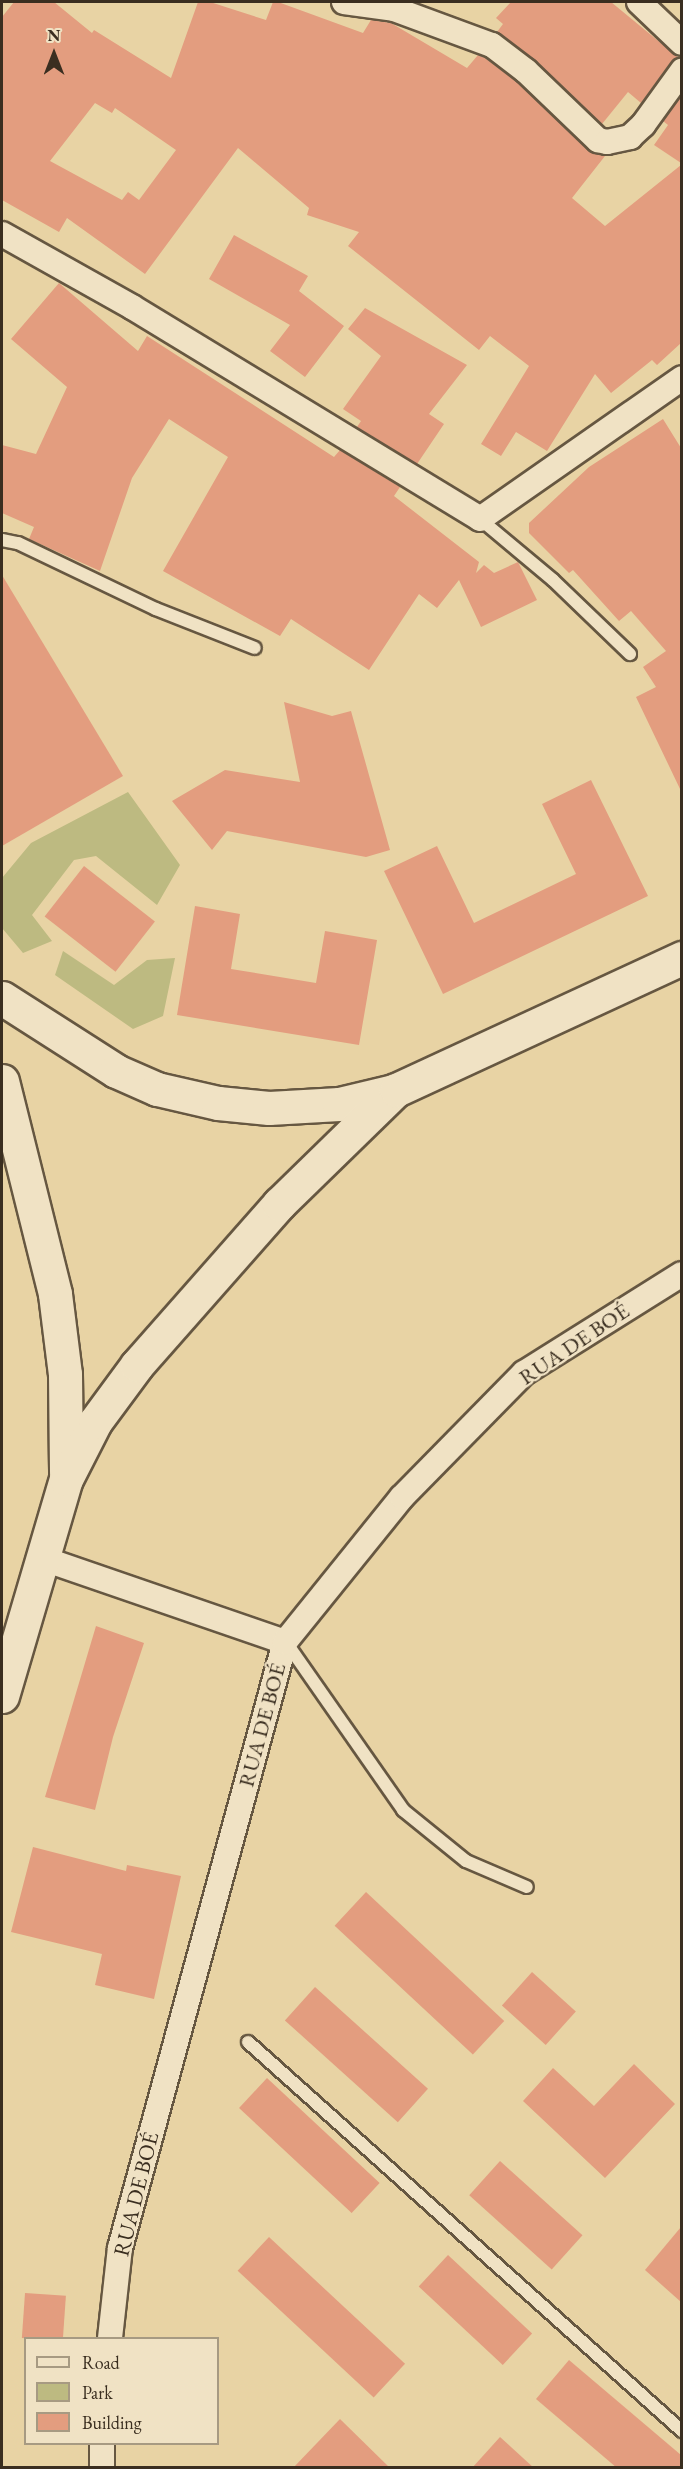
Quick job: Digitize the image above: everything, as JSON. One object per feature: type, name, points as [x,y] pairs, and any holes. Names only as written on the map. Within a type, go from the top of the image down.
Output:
[{"type":"street","points":[[344,2],[394,9],[492,45],[525,71],[598,140],[607,142],[630,137],[643,125],[681,71]]},
{"type":"street","points":[[639,2],[681,43]]},
{"type":"street","points":[[2,234],[132,307],[480,519],[680,383]]},
{"type":"street","points":[[2,998],[116,1071],[157,1089],[218,1103],[268,1108],[339,1104],[396,1090],[681,958]]},
{"type":"street","points":[[2,1081],[55,1294],[65,1374],[66,1479]]},
{"type":"street","points":[[2,1696],[66,1479],[95,1422],[137,1365],[279,1204],[396,1090]]},
{"type":"street","name":"RUA DE BOÉ","points":[[110,2337],[120,2248],[285,1642],[402,1497],[524,1373],[681,1274]]},
{"type":"street","points":[[41,1558],[285,1642]]},
{"type":"street","points":[[102,2445],[102,2468]]},
{"type":"lane","points":[[480,519],[553,580],[630,654]]},
{"type":"lane","points":[[2,540],[18,543],[156,609],[255,648]]},
{"type":"lane","points":[[285,1642],[403,1810],[466,1861],[528,1887]]},
{"type":"lane","points":[[248,2042],[681,2432]]},
{"type":"green space","points":[[128,792],[180,865],[157,905],[96,856],[74,860],[32,915],[52,941],[23,953],[2,928],[2,878],[31,843]]},
{"type":"green space","points":[[63,951],[114,985],[147,960],[175,958],[163,1016],[133,1029],[55,975]]},
{"type":"building","points":[[14,2],[54,2],[92,33],[94,30],[171,78],[198,2],[210,2],[266,20],[273,2],[278,2],[363,33],[371,20],[391,23],[467,68],[478,55],[485,58],[517,82],[588,150],[605,156],[572,198],[605,226],[681,165],[681,343],[657,365],[652,360],[611,393],[595,374],[547,451],[516,432],[501,456],[481,444],[529,366],[490,336],[479,350],[348,246],[359,232],[307,215],[309,208],[238,148],[145,274],[67,218],[59,232],[2,200],[2,17]],"holes":[[[95,103],[112,113],[115,108],[176,150],[139,200],[128,192],[122,200],[50,161]]]},
{"type":"building","points":[[511,2],[611,2],[679,58],[670,63],[641,103],[628,92],[602,124],[536,61],[497,32],[503,24],[496,18]]},
{"type":"building","points":[[681,96],[681,163],[654,145],[668,125],[663,121]]},
{"type":"building","points":[[234,235],[308,276],[299,291],[344,326],[305,377],[270,351],[290,325],[209,279]]},
{"type":"building","points":[[59,283],[138,351],[147,336],[334,457],[340,450],[400,487],[394,496],[479,562],[476,573],[484,565],[494,573],[518,562],[537,600],[481,627],[459,580],[437,608],[419,594],[369,670],[291,619],[280,636],[163,571],[228,457],[169,419],[132,478],[100,571],[29,539],[34,527],[2,513],[2,445],[36,454],[67,387],[11,339]]},
{"type":"building","points":[[365,308],[467,365],[429,414],[444,424],[417,464],[357,427],[361,421],[343,409],[381,356],[348,329]]},
{"type":"building","points":[[663,419],[681,448],[681,791],[636,697],[656,687],[643,667],[666,651],[631,611],[619,621],[573,570],[569,573],[529,533],[529,523],[589,467]]},
{"type":"building","points":[[2,575],[123,776],[2,846]]},
{"type":"building","points":[[284,702],[332,716],[351,711],[390,850],[366,857],[227,831],[212,850],[172,801],[225,770],[300,782]]},
{"type":"building","points":[[591,780],[648,896],[443,994],[384,871],[437,846],[474,923],[576,874],[542,804]]},
{"type":"building","points":[[84,866],[155,921],[116,972],[45,916]]},
{"type":"building","points":[[195,906],[240,914],[231,969],[316,983],[325,931],[377,940],[359,1045],[177,1015]]},
{"type":"building","points":[[96,1626],[144,1643],[113,1737],[95,1810],[45,1797]]},
{"type":"building","points":[[33,1847],[126,1871],[127,1865],[181,1876],[154,1999],[95,1985],[102,1954],[11,1932]]},
{"type":"building","points":[[366,1892],[504,2021],[473,2055],[335,1926]]},
{"type":"building","points":[[532,1972],[576,2011],[546,2045],[502,2005]]},
{"type":"building","points":[[315,1987],[428,2089],[398,2122],[285,2020]]},
{"type":"building","points":[[634,2064],[675,2104],[605,2178],[523,2101],[553,2068],[594,2106]]},
{"type":"building","points":[[267,2078],[380,2183],[352,2213],[239,2108]]},
{"type":"building","points":[[500,2161],[582,2235],[552,2269],[469,2195]]},
{"type":"building","points":[[681,2227],[681,2302],[645,2270]]},
{"type":"building","points":[[269,2237],[405,2364],[374,2397],[238,2271]]},
{"type":"building","points":[[448,2255],[532,2333],[503,2365],[419,2286]]},
{"type":"building","points":[[25,2293],[66,2296],[63,2337],[22,2338]]},
{"type":"building","points":[[569,2360],[681,2455],[681,2468],[617,2468],[536,2399]]},
{"type":"building","points":[[340,2419],[390,2468],[293,2468]]},
{"type":"building","points":[[500,2437],[534,2468],[472,2468]]}]
